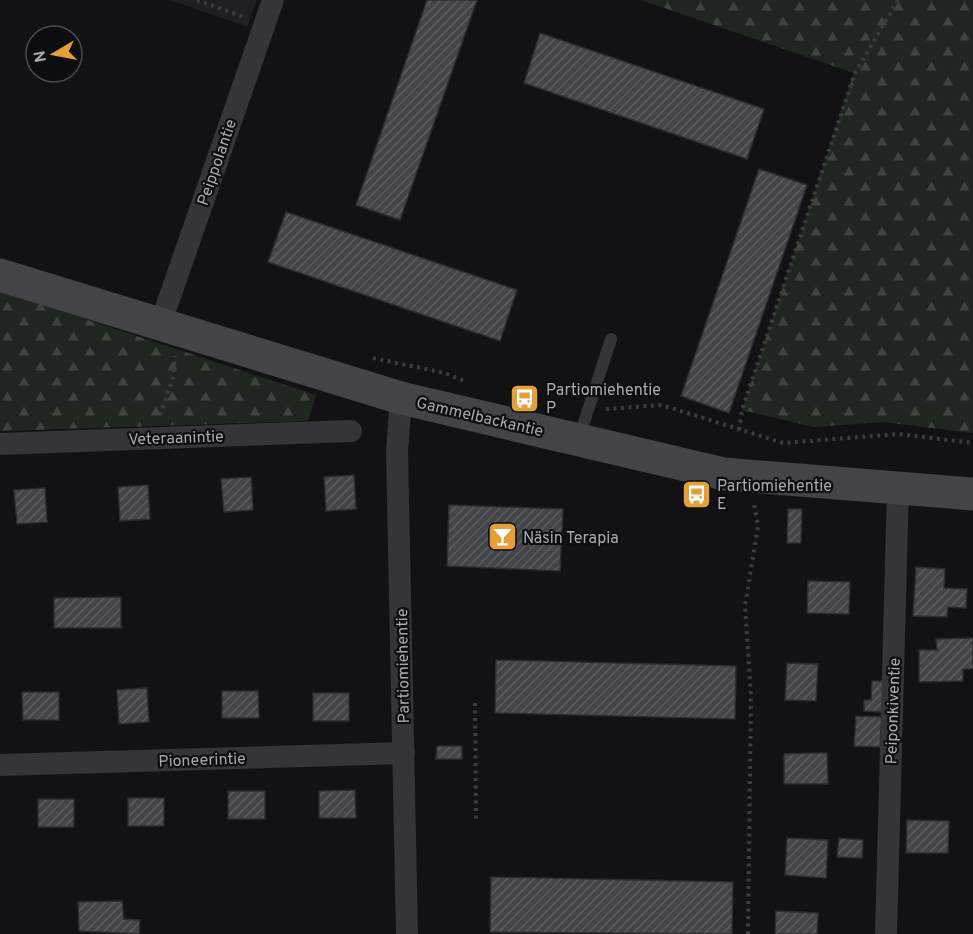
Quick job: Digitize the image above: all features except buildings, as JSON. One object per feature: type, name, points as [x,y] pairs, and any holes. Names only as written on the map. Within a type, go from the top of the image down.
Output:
[{"type":"street","name":"Peippolantie","points":[[160,326],[273,0]]},
{"type":"street","name":"Gammelbackantie","points":[[0,275],[160,326],[401,398],[584,424],[724,474],[973,494]]},
{"type":"street","name":"Partiomiehentie","points":[[401,398],[397,452],[407,934]]},
{"type":"street","name":"Veteraanintie","points":[[0,444],[351,431]]},
{"type":"street","name":"Peiponkiventie","points":[[886,934],[898,487]]},
{"type":"street","name":"Pioneerintie","points":[[0,765],[404,753]]},
{"type":"lane","points":[[584,424],[611,339]]},
{"type":"path","points":[[197,0],[263,24]]},
{"type":"path","points":[[739,430],[742,410],[855,73],[898,0]]},
{"type":"path","points":[[158,437],[161,409],[173,378],[175,359],[172,343],[160,326]]},
{"type":"path","points":[[584,424],[662,405],[783,444],[899,434],[973,443]]},
{"type":"path","points":[[748,477],[758,526],[745,606],[751,695],[748,934]]},
{"type":"path","points":[[475,704],[476,823]]},
{"type":"shaded area","points":[[170,0],[257,0],[247,27]]},
{"type":"green space","points":[[641,0],[973,0],[973,433],[883,422],[814,427],[742,410],[854,73]]},
{"type":"green space","points":[[0,291],[316,395],[308,421],[0,431]]},
{"type":"place","name":"Partiomiehentie P","points":[[525,398]]},
{"type":"place","name":"Partiomiehentie E","points":[[696,494]]},
{"type":"place","name":"Näsin Terapia","points":[[502,537]]}]
